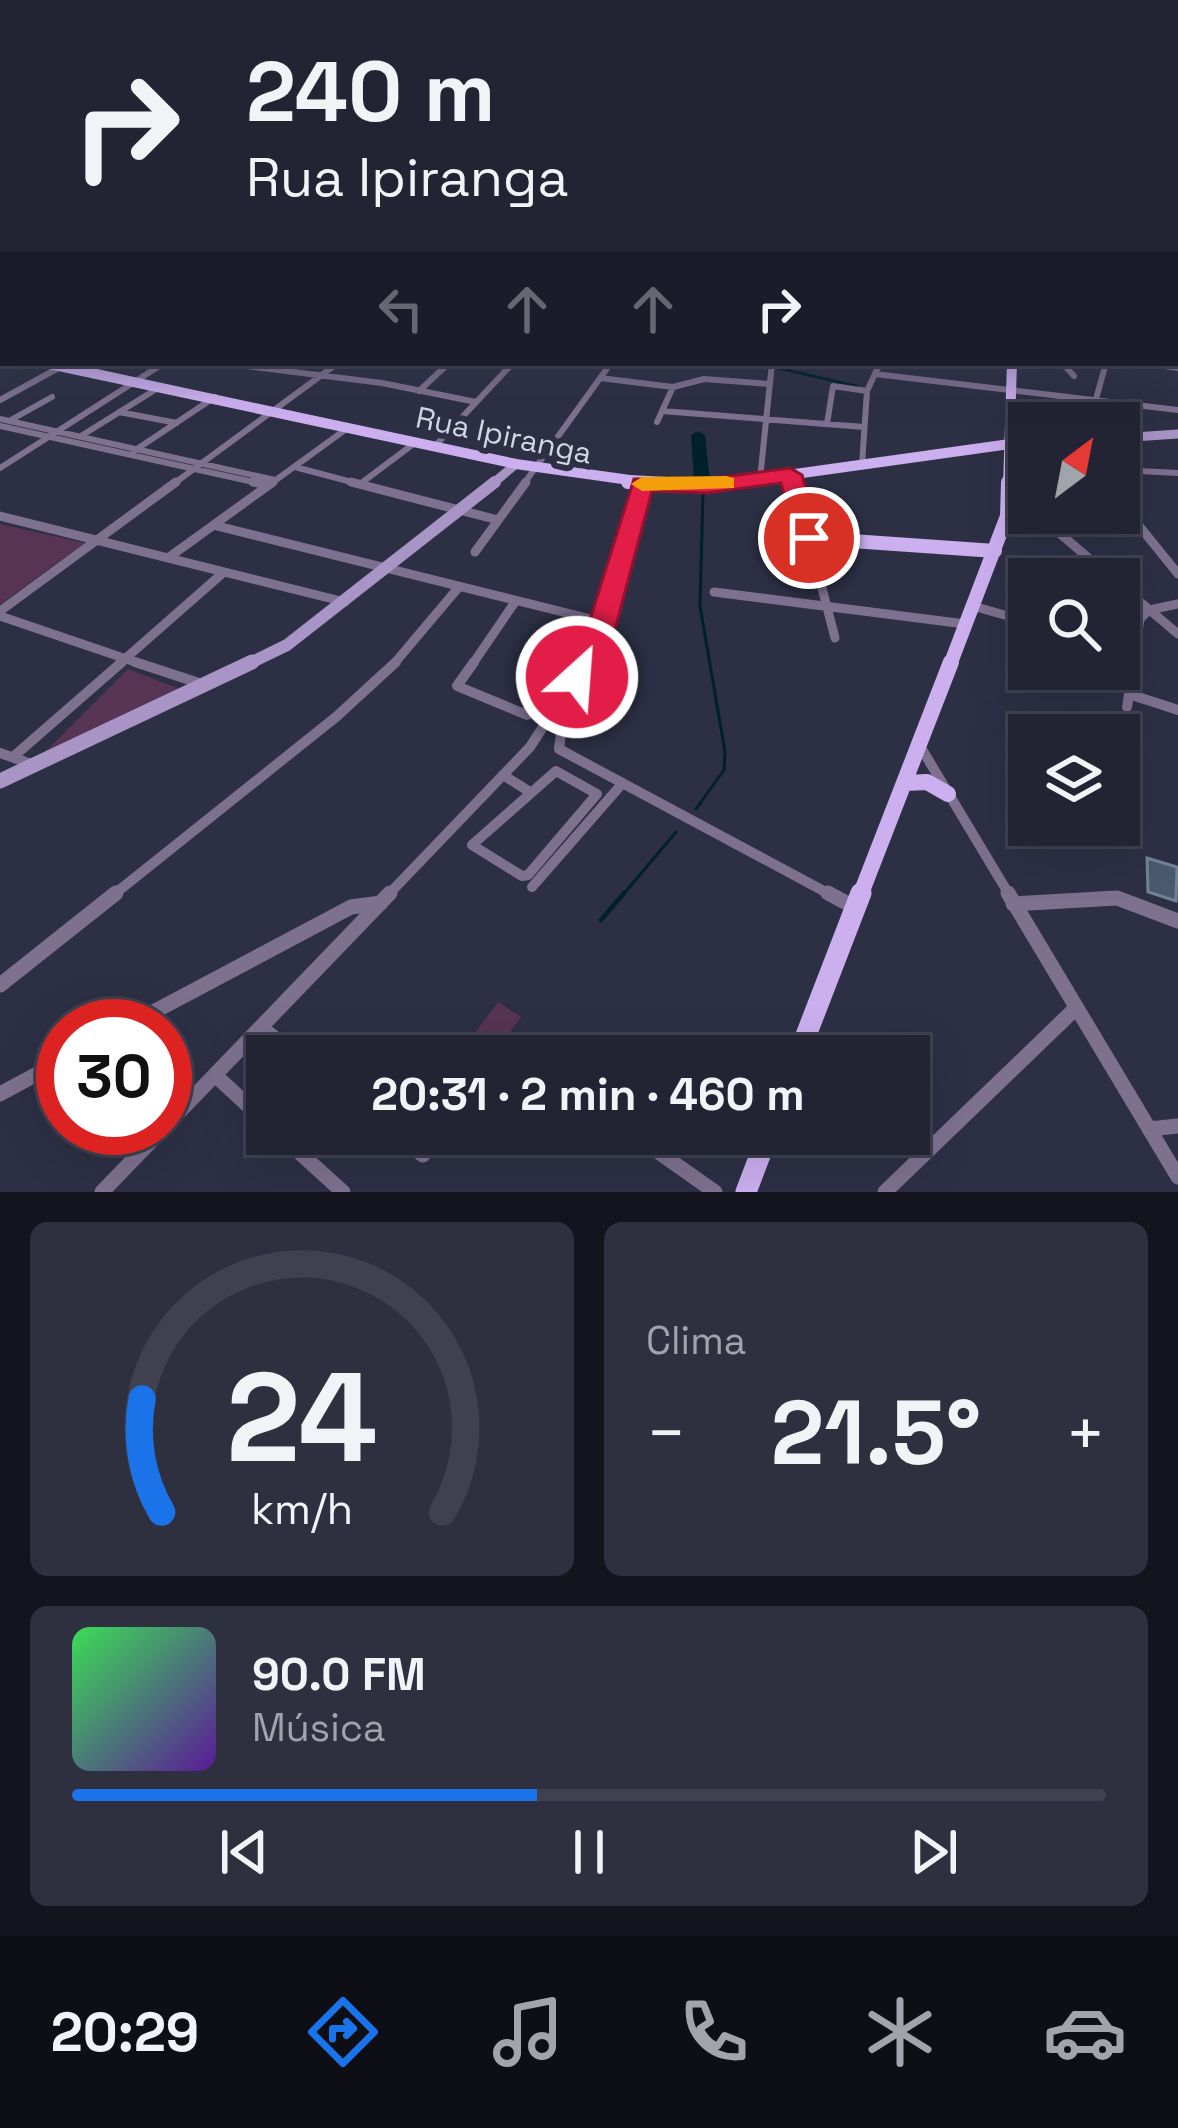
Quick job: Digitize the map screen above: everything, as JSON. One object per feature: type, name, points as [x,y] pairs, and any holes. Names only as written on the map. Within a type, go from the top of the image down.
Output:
[{"type":"main road","name":"Rua Ipiranga","points":[[69,366],[516,464],[642,484],[707,486],[1008,444]]},
{"type":"main road","points":[[1011,402],[1012,366]]},
{"type":"main road","points":[[1140,437],[1178,434]]},
{"type":"main road","points":[[0,785],[287,645],[389,569],[516,464]]},
{"type":"main road","points":[[790,475],[809,538],[994,551]]},
{"type":"main road","points":[[806,1035],[1008,510]]},
{"type":"main road","points":[[905,783],[927,782],[947,794]]},
{"type":"main road","points":[[746,1192],[760,1155]]},
{"type":"street","points":[[0,400],[62,366]]},
{"type":"street","points":[[0,467],[159,366]]},
{"type":"street","points":[[248,366],[476,402]]},
{"type":"street","points":[[0,614],[334,366]]},
{"type":"street","points":[[419,391],[446,366]]},
{"type":"street","points":[[435,446],[510,366]]},
{"type":"street","points":[[476,552],[609,366]]},
{"type":"street","points":[[760,478],[773,366]]},
{"type":"street","points":[[862,465],[867,391],[878,366]]},
{"type":"street","points":[[1065,366],[1074,376]]},
{"type":"street","points":[[1096,399],[1105,366]]},
{"type":"street","points":[[874,374],[1011,394],[1178,410]]},
{"type":"street","points":[[600,378],[673,386],[704,379],[770,384]]},
{"type":"street","points":[[75,439],[161,386]]},
{"type":"street","points":[[657,422],[673,386]]},
{"type":"street","points":[[827,424],[833,386],[867,391]]},
{"type":"street","points":[[9,424],[52,397]]},
{"type":"street","points":[[133,452],[215,398]]},
{"type":"street","points":[[662,411],[865,427]]},
{"type":"street","points":[[119,412],[177,423]]},
{"type":"street","points":[[9,424],[272,482]]},
{"type":"street","points":[[168,558],[350,426]]},
{"type":"street","points":[[360,484],[416,442]]},
{"type":"street","points":[[294,466],[498,520]]},
{"type":"street","points":[[1140,471],[1178,473]]},
{"type":"street","points":[[642,484],[592,673],[561,734],[559,749],[854,907]]},
{"type":"street","points":[[0,517],[345,602]]},
{"type":"street","points":[[213,525],[602,624]]},
{"type":"street","points":[[1140,527],[1178,574]]},
{"type":"street","points":[[1060,534],[1088,558]]},
{"type":"street","points":[[809,538],[835,638]]},
{"type":"street","points":[[32,770],[7,755],[130,658],[224,572]]},
{"type":"street","points":[[0,986],[337,717],[403,655],[458,589]]},
{"type":"street","points":[[714,592],[965,624]]},
{"type":"street","points":[[515,602],[457,686],[527,715]]},
{"type":"street","points":[[1140,602],[1178,634]]},
{"type":"street","points":[[1140,619],[1149,610],[1178,604]]},
{"type":"street","points":[[973,606],[1008,616]]},
{"type":"street","points":[[0,614],[206,686]]},
{"type":"street","points":[[102,1192],[549,723],[602,624]]},
{"type":"street","points":[[1130,690],[1128,701],[1178,710]]},
{"type":"street","points":[[920,746],[1178,1177]]},
{"type":"street","points":[[556,771],[597,794],[528,875],[522,876],[472,845],[530,792],[556,771]]},
{"type":"street","points":[[502,775],[530,792]]},
{"type":"street","points":[[532,887],[621,785]]},
{"type":"street","points":[[1013,904],[1102,894],[1134,899],[1178,921]]},
{"type":"street","points":[[178,999],[351,907],[381,903]]},
{"type":"street","points":[[885,1192],[1076,1008]]},
{"type":"street","points":[[262,1028],[271,1035]]},
{"type":"street","points":[[0,1094],[36,1075]]},
{"type":"street","points":[[216,1076],[246,1104]]},
{"type":"street","points":[[1150,1129],[1178,1126]]},
{"type":"street","points":[[302,1155],[343,1192]]},
{"type":"street","points":[[663,1155],[715,1192]]},
{"type":"shaded area","points":[[0,524],[85,543],[0,604]]},
{"type":"shaded area","points":[[128,669],[182,690],[44,753]]},
{"type":"shaded area","points":[[498,1002],[521,1017],[508,1035],[474,1035]]},
{"type":"building","points":[[1147,858],[1177,867],[1176,901],[1148,892]]},
{"type":"waterway","points":[[778,368],[856,386]]},
{"type":"waterway","points":[[698,435],[702,482]]},
{"type":"waterway","points":[[696,809],[724,770],[725,752],[700,606],[703,492]]},
{"type":"waterway","points":[[622,896],[676,832]]},
{"type":"waterway","points":[[601,920],[624,893]]},
{"type":"slow traffic","points":[[642,484],[726,483]]},
{"type":"route","points":[[577,677],[602,626],[642,484],[707,486],[790,475],[809,538]]}]
